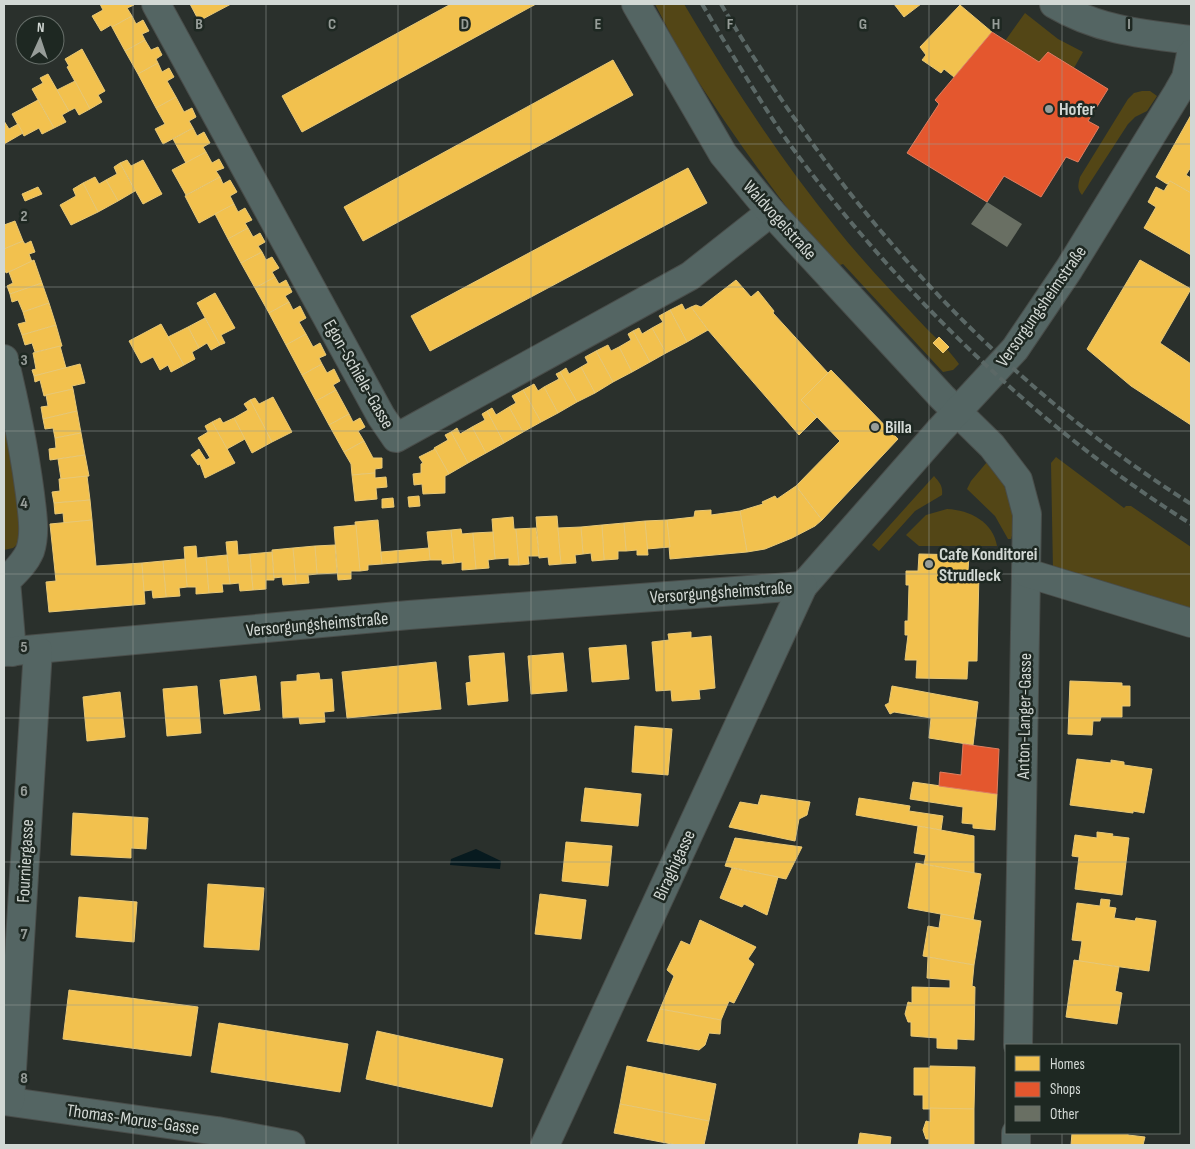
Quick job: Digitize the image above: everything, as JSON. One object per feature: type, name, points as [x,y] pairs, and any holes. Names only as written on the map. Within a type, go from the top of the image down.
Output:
[{"type":"street","name":"Egon-Schiele-Gasse","points":[[156,4],[376,408],[396,438],[690,276],[771,212]]},
{"type":"street","name":"Waldvogelstraße","points":[[636,4],[723,154],[771,212],[957,412]]},
{"type":"street","points":[[1054,4],[1070,13],[1113,29],[1191,40]]},
{"type":"street","name":"Versorgungsheimstraße","points":[[18,651],[409,615],[803,586],[957,412],[1015,350],[1069,269],[1190,70]]},
{"type":"street","points":[[4,360],[16,407],[27,468],[33,532],[30,550],[23,563],[5,580]]},
{"type":"street","name":"Anton-Langer-Gasse","points":[[957,412],[992,446],[1018,480],[1027,514],[1018,1044]]},
{"type":"street","points":[[1027,573],[1191,623]]},
{"type":"street","name":"Fourniergasse","points":[[5,580],[18,651],[7,1101]]},
{"type":"street","name":"Biraghigasse","points":[[545,1145],[803,586]]},
{"type":"street","name":"Thomas-Morus-Gasse","points":[[7,1101],[217,1131],[291,1145]]},
{"type":"shaded area","points":[[655,4],[684,4],[719,62],[776,148],[858,255],[959,364],[953,370],[943,372],[843,264],[834,267],[775,192],[720,114],[685,61]]},
{"type":"shaded area","points":[[1025,13],[1058,39],[1083,52],[1074,68],[1049,52],[1039,62],[1005,41]]},
{"type":"shaded area","points":[[1150,91],[1157,96],[1147,111],[1135,117],[1128,124],[1082,195],[1078,187],[1080,177],[1128,99],[1134,93]]},
{"type":"shaded area","points":[[4,404],[24,516],[19,543],[13,548],[4,550]]},
{"type":"shaded area","points":[[1056,457],[1124,508],[1131,506],[1191,547],[1191,616],[1053,570],[1051,463]]},
{"type":"shaded area","points":[[987,462],[998,474],[1011,506],[1013,531],[1011,539],[1008,539],[995,516],[967,489],[971,481]]},
{"type":"shaded area","points":[[934,476],[941,485],[942,495],[915,511],[879,551],[872,545]]},
{"type":"shaded area","points":[[947,509],[964,512],[979,519],[991,530],[997,546],[919,546],[906,535],[926,515]]},
{"type":"water","points":[[476,849],[501,861],[500,869],[450,865],[451,859]]},
{"type":"building: Homes","points":[[100,4],[134,4],[127,8],[132,16],[101,31],[92,16],[103,10]]},
{"type":"building: Homes","points":[[190,4],[231,4],[199,21]]},
{"type":"building: Homes","points":[[451,4],[536,4],[302,132],[282,96]]},
{"type":"building: Homes","points":[[894,4],[921,4],[904,17]]},
{"type":"building: Homes","points":[[960,5],[992,32],[954,77],[944,69],[941,73],[922,60],[926,55],[920,47]]},
{"type":"building: Homes","points":[[132,16],[136,24],[143,20],[149,31],[142,34],[145,40],[125,51],[112,27]]},
{"type":"building: Homes","points":[[145,40],[151,50],[158,47],[162,55],[156,59],[158,63],[138,74],[125,51]]},
{"type":"building: Homes","points":[[82,49],[105,91],[98,95],[102,102],[90,109],[67,67],[69,66],[65,59]]},
{"type":"building: Homes","points":[[613,60],[633,95],[363,241],[344,207]]},
{"type":"building: Homes","points":[[158,63],[162,72],[169,68],[174,77],[167,81],[176,97],[156,108],[138,74]]},
{"type":"building: Homes","points":[[48,74],[69,111],[62,115],[66,122],[54,128],[32,89],[43,83],[40,78]]},
{"type":"building: Homes","points":[[75,81],[90,109],[79,115],[75,108],[69,111],[57,90]]},
{"type":"building: Homes","points":[[176,97],[184,112],[192,108],[196,117],[189,121],[193,128],[163,144],[155,129],[165,124],[156,108]]},
{"type":"building: Homes","points":[[38,100],[54,128],[42,134],[39,128],[24,136],[12,114]]},
{"type":"building: Homes","points":[[1191,115],[1191,167],[1186,175],[1191,178],[1191,193],[1170,181],[1167,184],[1156,177]]},
{"type":"building: Homes","points":[[4,121],[9,129],[18,124],[23,133],[4,144]]},
{"type":"building: Homes","points":[[193,128],[197,136],[204,132],[210,143],[203,147],[206,152],[186,163],[173,139]]},
{"type":"building: Homes","points":[[206,152],[212,163],[219,159],[224,168],[216,171],[220,177],[186,195],[172,170]]},
{"type":"building: Homes","points":[[127,160],[131,166],[143,160],[162,194],[143,204],[120,163]]},
{"type":"building: Homes","points":[[120,163],[135,191],[118,201],[106,180],[117,174],[114,167]]},
{"type":"building: Homes","points":[[688,168],[707,203],[430,351],[411,316]]},
{"type":"building: Homes","points":[[95,177],[99,184],[106,180],[118,201],[98,212],[83,183]]},
{"type":"building: Homes","points":[[220,177],[223,184],[230,180],[237,192],[230,196],[234,204],[199,223],[185,196]]},
{"type":"building: Homes","points":[[1170,181],[1191,193],[1191,255],[1144,228],[1156,207],[1148,202],[1156,187],[1164,191]]},
{"type":"building: Homes","points":[[83,183],[98,212],[71,225],[60,205],[76,196],[73,189]]},
{"type":"building: Homes","points":[[38,187],[42,194],[25,201],[22,194]]},
{"type":"building: Homes","points":[[234,204],[238,212],[245,208],[252,220],[245,223],[248,228],[228,239],[215,214]]},
{"type":"building: Homes","points":[[15,221],[23,241],[4,249],[4,225]]},
{"type":"building: Homes","points":[[248,228],[253,237],[260,233],[265,242],[258,246],[262,252],[241,263],[228,239]]},
{"type":"building: Homes","points":[[23,241],[25,244],[31,241],[35,252],[29,254],[32,262],[6,273],[4,249]]},
{"type":"building: Homes","points":[[262,252],[266,260],[272,257],[279,268],[272,272],[275,277],[255,288],[241,263]]},
{"type":"building: Homes","points":[[34,260],[42,283],[10,294],[7,286],[13,283],[9,272]]},
{"type":"building: Homes","points":[[1140,260],[1191,289],[1160,343],[1191,364],[1191,425],[1131,386],[1087,349]]},
{"type":"building: Homes","points":[[275,277],[279,284],[286,280],[292,292],[285,296],[289,302],[269,313],[255,288]]},
{"type":"building: Homes","points":[[736,280],[751,297],[758,291],[774,311],[773,313],[828,373],[801,400],[817,417],[799,435],[708,330],[691,307],[696,305],[701,307]]},
{"type":"building: Homes","points":[[42,283],[49,303],[23,312],[18,300],[12,302],[10,294]]},
{"type":"building: Homes","points":[[215,293],[235,328],[221,335],[225,343],[220,345],[197,303]]},
{"type":"building: Homes","points":[[289,302],[293,310],[300,306],[306,318],[299,322],[306,334],[286,345],[269,313]]},
{"type":"building: Homes","points":[[49,303],[56,325],[22,335],[18,324],[26,322],[23,312]]},
{"type":"building: Homes","points":[[682,304],[685,310],[691,307],[708,330],[687,342],[670,310]]},
{"type":"building: Homes","points":[[670,310],[687,342],[666,353],[652,328],[663,322],[659,316]]},
{"type":"building: Homes","points":[[205,318],[220,345],[211,350],[207,343],[199,348],[188,327]]},
{"type":"building: Homes","points":[[161,324],[184,365],[171,372],[168,365],[160,370],[153,357],[141,363],[129,341]]},
{"type":"building: Homes","points":[[56,325],[62,346],[35,352],[32,343],[25,345],[22,335]]},
{"type":"building: Homes","points":[[188,327],[199,348],[192,352],[195,359],[184,365],[168,337]]},
{"type":"building: Homes","points":[[639,328],[642,334],[652,328],[666,353],[650,362],[633,331]]},
{"type":"building: Homes","points":[[633,331],[650,362],[632,372],[619,347],[631,340],[628,334]]},
{"type":"building: Homes","points":[[306,334],[313,347],[320,343],[326,355],[319,358],[322,364],[302,375],[286,345]]},
{"type":"building: Homes","points":[[939,337],[949,347],[943,353],[933,343]]},
{"type":"building: Homes","points":[[608,345],[611,351],[619,347],[632,372],[613,382],[596,351]]},
{"type":"building: Homes","points":[[60,346],[66,368],[34,376],[32,370],[36,369],[33,353]]},
{"type":"building: Homes","points":[[596,351],[613,382],[595,393],[581,367],[588,363],[585,357]]},
{"type":"building: Homes","points":[[80,364],[85,383],[72,386],[73,389],[44,396],[40,380],[35,382],[34,376]]},
{"type":"building: Homes","points":[[322,364],[327,373],[334,369],[340,381],[333,385],[336,390],[316,401],[302,375]]},
{"type":"building: Homes","points":[[581,367],[595,393],[577,402],[560,372],[566,368],[569,374]]},
{"type":"building: Homes","points":[[831,370],[898,439],[822,520],[796,486],[840,441],[801,400]]},
{"type":"building: Homes","points":[[560,372],[577,402],[558,413],[544,387],[559,379],[556,374]]},
{"type":"building: Homes","points":[[534,384],[538,391],[544,387],[558,413],[541,422],[523,390]]},
{"type":"building: Homes","points":[[73,389],[77,411],[43,419],[41,407],[48,406],[46,395]]},
{"type":"building: Homes","points":[[336,390],[349,414],[329,425],[316,401]]},
{"type":"building: Homes","points":[[523,390],[541,422],[523,432],[509,407],[516,403],[512,396]]},
{"type":"building: Homes","points":[[273,397],[292,432],[272,442],[250,400],[255,398],[259,404]]},
{"type":"building: Homes","points":[[250,400],[272,442],[252,453],[234,418],[248,410],[244,404]]},
{"type":"building: Homes","points":[[509,407],[523,432],[504,443],[487,411],[492,408],[496,415]]},
{"type":"building: Homes","points":[[77,411],[81,433],[55,438],[53,428],[45,429],[43,419]]},
{"type":"building: Homes","points":[[487,411],[504,443],[486,453],[472,427],[485,420],[482,414]]},
{"type":"building: Homes","points":[[349,414],[353,422],[360,418],[365,427],[358,431],[364,441],[344,452],[329,425]]},
{"type":"building: Homes","points":[[220,418],[223,423],[234,418],[245,439],[227,449],[212,422]]},
{"type":"building: Homes","points":[[212,422],[235,463],[205,478],[200,464],[198,465],[191,455],[199,449],[206,460],[210,458],[198,438],[208,432],[205,426]]},
{"type":"building: Homes","points":[[472,427],[486,453],[468,463],[451,432],[457,428],[460,434]]},
{"type":"building: Homes","points":[[451,432],[468,463],[449,474],[434,448],[448,440],[445,435]]},
{"type":"building: Homes","points":[[81,433],[85,455],[50,460],[49,449],[56,448],[55,438]]},
{"type":"building: Homes","points":[[364,441],[373,458],[382,458],[382,468],[375,469],[375,473],[352,475],[351,464],[344,452]]},
{"type":"building: Homes","points":[[435,449],[449,474],[445,476],[445,493],[423,494],[422,484],[414,485],[413,474],[421,473],[421,464],[423,463],[419,457]]},
{"type":"building: Homes","points":[[85,455],[89,476],[61,479],[58,459]]},
{"type":"building: Homes","points":[[375,473],[375,478],[386,477],[387,487],[376,488],[377,499],[355,501],[352,475]]},
{"type":"building: Homes","points":[[87,476],[90,500],[54,503],[52,492],[60,491],[59,479]]},
{"type":"building: Homes","points":[[796,486],[822,520],[815,526],[792,538],[765,549],[747,552],[740,511],[763,504],[762,502],[775,496],[777,499]]},
{"type":"building: Homes","points":[[419,496],[420,506],[409,507],[408,497]]},
{"type":"building: Homes","points":[[393,498],[394,507],[382,508],[382,499]]},
{"type":"building: Homes","points":[[90,500],[92,520],[64,523],[63,513],[55,514],[54,503]]},
{"type":"building: Homes","points":[[711,510],[711,515],[740,511],[747,552],[670,559],[667,520],[694,517],[695,511]]},
{"type":"building: Homes","points":[[557,516],[561,564],[549,565],[548,557],[539,558],[536,517]]},
{"type":"building: Homes","points":[[513,517],[519,565],[509,565],[509,558],[495,559],[492,519]]},
{"type":"building: Homes","points":[[92,520],[96,566],[142,563],[145,604],[49,612],[46,582],[56,581],[50,524]]},
{"type":"building: Homes","points":[[378,520],[382,564],[368,565],[368,570],[360,571],[355,522]]},
{"type":"building: Homes","points":[[667,520],[670,547],[647,549],[645,521]]},
{"type":"building: Homes","points":[[645,521],[648,555],[637,555],[637,550],[626,551],[624,523]]},
{"type":"building: Homes","points":[[624,523],[626,551],[618,551],[618,559],[604,560],[602,525]]},
{"type":"building: Homes","points":[[356,525],[360,571],[351,571],[351,579],[338,580],[334,527]]},
{"type":"building: Homes","points":[[602,525],[604,560],[592,561],[591,553],[583,554],[581,527]]},
{"type":"building: Homes","points":[[581,527],[583,554],[575,555],[576,563],[561,564],[558,528]]},
{"type":"building: Homes","points":[[536,528],[539,556],[528,556],[529,564],[519,565],[516,529]]},
{"type":"building: Homes","points":[[461,529],[462,534],[473,533],[476,569],[462,570],[462,562],[454,563],[451,530]]},
{"type":"building: Homes","points":[[451,530],[454,563],[442,564],[442,560],[430,560],[427,532]]},
{"type":"building: Homes","points":[[493,532],[495,559],[488,560],[489,568],[476,569],[473,533]]},
{"type":"building: Homes","points":[[237,541],[238,555],[250,554],[253,590],[240,591],[239,583],[230,584],[226,542]]},
{"type":"building: Homes","points":[[335,545],[337,573],[317,574],[315,546]]},
{"type":"building: Homes","points":[[196,546],[197,558],[206,557],[209,593],[196,594],[196,587],[187,587],[184,547]]},
{"type":"building: Homes","points":[[315,546],[317,574],[308,575],[309,583],[296,584],[293,548]]},
{"type":"building: Homes","points":[[293,548],[296,584],[283,585],[282,577],[274,578],[272,550]]},
{"type":"building: Homes","points":[[429,548],[430,560],[382,564],[381,552]]},
{"type":"building: Homes","points":[[272,552],[274,580],[266,580],[266,589],[253,590],[250,554]]},
{"type":"building: Homes","points":[[919,554],[969,555],[968,571],[979,572],[977,661],[968,661],[967,679],[916,678],[917,660],[905,660],[908,635],[905,635],[905,621],[908,621],[909,585],[906,585],[906,571],[918,571]]},
{"type":"building: Homes","points":[[227,555],[230,584],[222,584],[223,592],[209,593],[206,557]]},
{"type":"building: Homes","points":[[185,559],[187,587],[179,588],[180,596],[166,597],[163,561]]},
{"type":"building: Homes","points":[[163,561],[166,597],[153,598],[152,590],[144,591],[142,563]]},
{"type":"building: Homes","points":[[691,632],[691,638],[711,636],[715,688],[699,690],[700,699],[672,701],[671,690],[656,691],[652,642],[669,640],[668,634]]},
{"type":"building: Homes","points":[[626,645],[629,679],[592,682],[589,648]]},
{"type":"building: Homes","points":[[504,653],[508,701],[468,705],[466,683],[471,682],[469,656]]},
{"type":"building: Homes","points":[[563,653],[567,691],[531,694],[528,656]]},
{"type":"building: Homes","points":[[436,662],[441,709],[347,718],[342,672]]},
{"type":"building: Homes","points":[[319,673],[320,680],[332,679],[334,711],[324,712],[325,722],[300,724],[299,717],[283,718],[281,682],[297,681],[297,675]]},
{"type":"building: Homes","points":[[256,676],[260,710],[224,714],[220,680]]},
{"type":"building: Homes","points":[[1070,681],[1122,683],[1122,686],[1130,686],[1130,706],[1122,706],[1122,717],[1101,717],[1100,721],[1093,721],[1092,735],[1068,734]]},
{"type":"building: Homes","points":[[197,686],[201,733],[167,736],[163,689]]},
{"type":"building: Homes","points":[[892,686],[978,702],[973,745],[929,738],[931,718],[894,712],[890,714],[885,705],[889,703]]},
{"type":"building: Homes","points":[[120,692],[125,737],[87,741],[83,697]]},
{"type":"building: Homes","points":[[635,726],[672,729],[668,775],[632,772]]},
{"type":"building: Homes","points":[[1077,759],[1111,763],[1111,760],[1124,762],[1124,765],[1152,769],[1144,813],[1070,805]]},
{"type":"building: Homes","points":[[913,782],[997,794],[995,830],[973,828],[973,824],[962,823],[963,807],[910,799]]},
{"type":"building: Homes","points":[[585,788],[641,794],[638,826],[581,821]]},
{"type":"building: Homes","points":[[761,795],[810,802],[807,815],[799,819],[795,841],[729,827],[740,802],[758,805]]},
{"type":"building: Homes","points":[[859,798],[910,806],[909,811],[943,816],[941,830],[856,815]]},
{"type":"building: Homes","points":[[73,813],[148,818],[146,849],[131,848],[131,858],[71,855]]},
{"type":"building: Homes","points":[[918,826],[974,836],[974,873],[924,864],[926,855],[914,853]]},
{"type":"building: Homes","points":[[1097,832],[1129,838],[1122,895],[1075,889],[1079,857],[1072,856],[1075,835],[1097,838]]},
{"type":"building: Homes","points":[[735,838],[802,847],[786,879],[725,866]]},
{"type":"building: Homes","points":[[566,842],[612,846],[608,886],[562,881]]},
{"type":"building: Homes","points":[[916,863],[981,874],[973,920],[908,908]]},
{"type":"building: Homes","points":[[732,868],[778,877],[767,915],[744,904],[742,907],[720,898]]},
{"type":"building: Homes","points":[[208,884],[264,888],[259,950],[204,947]]},
{"type":"building: Homes","points":[[540,894],[586,900],[581,939],[535,934]]},
{"type":"building: Homes","points":[[79,897],[137,902],[134,942],[76,937]]},
{"type":"building: Homes","points":[[1101,899],[1110,900],[1109,907],[1116,908],[1114,918],[1135,921],[1136,918],[1156,921],[1149,971],[1079,961],[1082,941],[1072,940],[1077,903],[1100,906]]},
{"type":"building: Homes","points":[[941,914],[981,921],[974,965],[923,956],[928,926],[939,928]]},
{"type":"building: Homes","points":[[700,920],[756,947],[748,959],[754,964],[734,1003],[729,1001],[721,1020],[660,1009],[674,976],[667,970],[681,941],[690,945]]},
{"type":"building: Homes","points":[[928,957],[974,965],[972,986],[975,987],[974,1040],[957,1039],[957,1049],[937,1048],[937,1038],[911,1036],[911,1022],[908,1022],[905,1014],[908,1002],[912,1003],[912,987],[950,988],[950,980],[927,978]]},
{"type":"building: Homes","points":[[1074,960],[1119,967],[1115,991],[1122,993],[1117,1024],[1066,1017]]},
{"type":"building: Homes","points":[[69,990],[198,1007],[191,1056],[63,1039]]},
{"type":"building: Homes","points":[[660,1009],[721,1020],[720,1034],[709,1033],[705,1045],[699,1050],[647,1041]]},
{"type":"building: Homes","points":[[219,1023],[348,1044],[340,1092],[211,1072]]},
{"type":"building: Homes","points":[[377,1031],[503,1059],[492,1107],[366,1079]]},
{"type":"building: Homes","points":[[627,1066],[716,1084],[709,1121],[620,1104]]},
{"type":"building: Homes","points":[[930,1066],[975,1067],[974,1109],[923,1109],[923,1095],[914,1095],[914,1068],[930,1068]]},
{"type":"building: Homes","points":[[620,1104],[709,1121],[704,1145],[677,1145],[614,1133]]},
{"type":"building: Homes","points":[[930,1108],[974,1109],[974,1145],[929,1145],[929,1139],[926,1139],[923,1130],[926,1121],[930,1122]]},
{"type":"building: Homes","points":[[860,1133],[891,1137],[890,1145],[858,1145]]},
{"type":"building: Homes","points":[[1072,1134],[1128,1134],[1145,1137],[1143,1145],[1071,1145]]},
{"type":"building: Shops","points":[[992,32],[1039,62],[1048,52],[1108,89],[1088,121],[1099,127],[1078,162],[1066,157],[1041,197],[1004,176],[987,202],[907,153],[939,104],[935,100]]},
{"type":"building: Shops","points":[[963,744],[999,749],[997,794],[939,786],[940,772],[961,775]]},
{"type":"building: Other","points":[[987,202],[1022,224],[1007,247],[971,224]]},
{"type":"railway","points":[[702,4],[759,98],[791,146],[841,210],[915,294],[988,367],[1026,401],[1106,466],[1191,524]]},
{"type":"railway","points":[[721,4],[767,78],[817,150],[870,218],[926,282],[987,344],[1051,401],[1119,455],[1191,504]]},
{"type":"place","name":"Hofer","points":[[1049,109]]},
{"type":"place","name":"Billa","points":[[875,427]]},
{"type":"place","name":"Cafe Konditorei Strudleck","points":[[929,564]]}]
